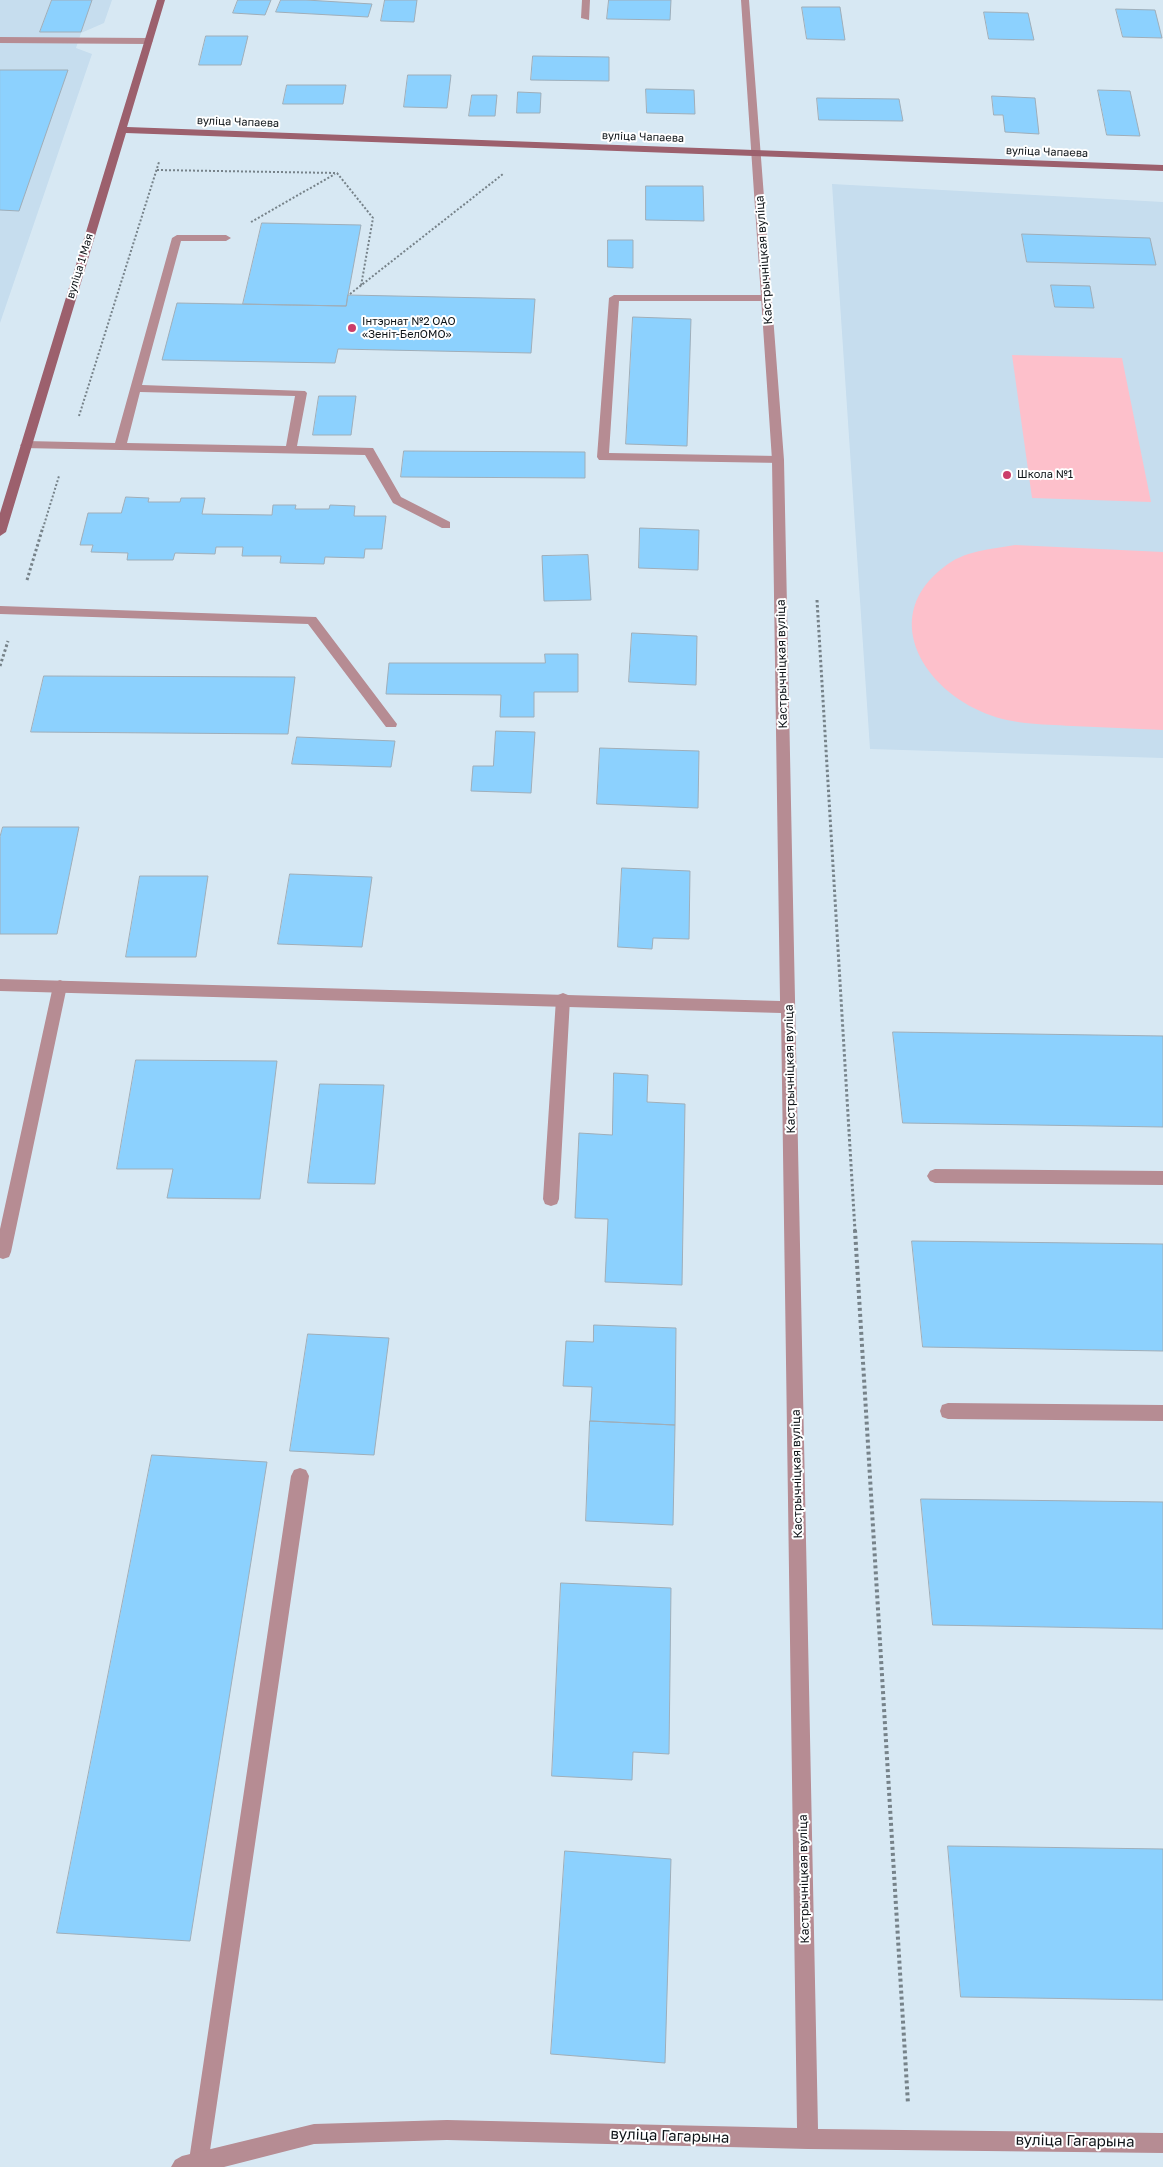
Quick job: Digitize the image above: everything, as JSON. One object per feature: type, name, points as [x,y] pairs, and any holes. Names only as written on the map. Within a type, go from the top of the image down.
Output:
[{"type":"main road","name":"вуліца 1 Мая","points":[[0,532],[161,0]]},
{"type":"main road","name":"вуліца Чапаева","points":[[122,130],[1163,168]]},
{"type":"street","points":[[586,0],[586,18]]},
{"type":"street","name":"Кастрычніцкая вуліца","points":[[745,0],[778,460],[808,2139]]},
{"type":"street","points":[[0,40],[148,41]]},
{"type":"street","points":[[120,446],[177,238],[226,238]]},
{"type":"street","points":[[767,298],[614,298],[603,457],[778,460]]},
{"type":"street","points":[[136,388],[301,393],[291,449]]},
{"type":"street","points":[[26,445],[369,451],[397,500],[446,525]]},
{"type":"street","points":[[0,610],[312,620],[391,724]]},
{"type":"street","points":[[0,984],[789,1007]]},
{"type":"street","points":[[3,1252],[60,986]]},
{"type":"street","points":[[551,1199],[562,999]]},
{"type":"street","points":[[936,1176],[1163,1178]]},
{"type":"street","points":[[948,1411],[1163,1414]]},
{"type":"street","points":[[189,2165],[300,1476]]},
{"type":"street","name":"вуліца Гагарына","points":[[189,2165],[314,2134],[447,2130],[808,2139],[1163,2143]]},
{"type":"path","points":[[69,445],[157,170],[337,173]]},
{"type":"path","points":[[350,294],[507,171]]},
{"type":"path","points":[[337,173],[373,218],[361,286]]},
{"type":"path","points":[[226,238],[275,206],[337,173]]},
{"type":"path","points":[[0,666],[59,475]]},
{"type":"path","points":[[816,594],[910,2139]]},
{"type":"shaded area","points":[[0,0],[112,0],[104,23],[81,33],[76,48],[92,54],[0,323]]},
{"type":"shaded area","name":"Школа №1","points":[[832,184],[1163,202],[1163,758],[870,749]]},
{"type":"shaded area","points":[[1012,355],[1122,358],[1151,502],[1032,498]]},
{"type":"shaded area","points":[[1015,545],[1163,552],[1163,730],[1037,724],[1003,719],[980,711],[959,699],[940,684],[926,666],[916,647],[912,627],[915,606],[925,586],[944,567],[960,557]]},
{"type":"building","points":[[52,0],[92,0],[81,32],[40,32]]},
{"type":"building","points":[[238,0],[271,0],[265,15],[233,13]]},
{"type":"building","points":[[281,0],[372,4],[368,17],[276,12]]},
{"type":"building","points":[[385,0],[417,0],[414,22],[381,21]]},
{"type":"building","points":[[609,0],[671,0],[670,20],[607,19]]},
{"type":"building","points":[[802,7],[840,7],[845,40],[807,39]]},
{"type":"building","points":[[1116,9],[1155,10],[1162,38],[1123,37]]},
{"type":"building","points":[[984,12],[1028,13],[1034,40],[989,39]]},
{"type":"building","points":[[206,36],[248,36],[241,65],[199,65]]},
{"type":"building","points":[[533,56],[609,57],[609,81],[531,80]]},
{"type":"building","points":[[0,70],[68,70],[19,211],[0,210]]},
{"type":"building","points":[[408,75],[451,75],[447,108],[404,107]]},
{"type":"building","points":[[287,85],[346,85],[343,104],[283,104]]},
{"type":"building","points":[[646,89],[694,90],[695,114],[647,113]]},
{"type":"building","points":[[1098,90],[1130,91],[1140,136],[1107,135]]},
{"type":"building","points":[[518,92],[541,93],[540,113],[517,113]]},
{"type":"building","points":[[472,95],[497,95],[495,116],[469,116]]},
{"type":"building","points":[[992,96],[1035,98],[1039,134],[1005,132],[1003,115],[994,115]]},
{"type":"building","points":[[817,98],[899,99],[903,121],[819,120]]},
{"type":"building","points":[[646,186],[703,186],[704,221],[646,220]]},
{"type":"building","points":[[262,223],[361,225],[346,306],[243,304]]},
{"type":"building","points":[[1022,234],[1150,238],[1156,265],[1027,262]]},
{"type":"building","points":[[608,240],[633,240],[633,268],[608,267]]},
{"type":"building","points":[[1051,285],[1090,286],[1094,308],[1055,307]]},
{"type":"building","name":"Інтэрнат №2 ОАО «Зеніт-БелОМО»","points":[[348,295],[535,299],[531,353],[338,349],[335,363],[162,360],[177,303],[346,306]]},
{"type":"building","points":[[633,317],[691,319],[687,446],[626,444]]},
{"type":"building","points":[[319,396],[356,396],[351,435],[313,435]]},
{"type":"building","points":[[404,451],[585,452],[585,478],[401,477]]},
{"type":"building","points":[[126,497],[149,498],[148,502],[180,502],[181,498],[205,498],[202,514],[272,515],[273,505],[296,505],[295,509],[329,509],[330,505],[355,506],[354,516],[386,516],[382,549],[365,549],[364,558],[325,557],[324,564],[280,563],[281,556],[242,556],[243,547],[216,547],[215,554],[175,553],[173,560],[127,560],[128,553],[91,552],[93,545],[80,545],[88,513],[121,513]]},
{"type":"building","points":[[640,528],[699,530],[698,570],[639,568]]},
{"type":"building","points":[[588,555],[591,600],[544,601],[542,556]]},
{"type":"building","points":[[632,633],[697,636],[696,685],[629,682]]},
{"type":"building","points":[[545,654],[578,654],[578,692],[534,692],[534,717],[500,717],[501,695],[386,694],[389,663],[545,663]]},
{"type":"building","points":[[44,676],[295,677],[288,734],[31,732]]},
{"type":"building","points":[[496,731],[535,732],[531,793],[471,791],[473,766],[493,766]]},
{"type":"building","points":[[297,737],[395,741],[391,767],[292,764]]},
{"type":"building","points":[[600,748],[699,751],[698,808],[597,804]]},
{"type":"building","points":[[3,827],[79,827],[57,934],[0,934],[0,837]]},
{"type":"building","points":[[622,868],[690,871],[689,939],[653,938],[652,949],[618,947]]},
{"type":"building","points":[[290,874],[372,877],[362,947],[278,944]]},
{"type":"building","points":[[140,876],[208,876],[196,957],[126,957]]},
{"type":"building","points":[[893,1032],[1163,1036],[1163,1127],[903,1123]]},
{"type":"building","points":[[136,1060],[277,1061],[260,1199],[167,1198],[173,1169],[117,1169]]},
{"type":"building","points":[[614,1073],[648,1075],[647,1102],[685,1104],[682,1285],[605,1282],[608,1219],[575,1218],[579,1133],[612,1135]]},
{"type":"building","points":[[320,1084],[384,1085],[375,1184],[308,1183]]},
{"type":"building","points":[[912,1241],[1163,1244],[1163,1351],[923,1347]]},
{"type":"building","points":[[594,1325],[676,1328],[675,1425],[590,1421],[592,1387],[563,1386],[566,1341],[593,1342]]},
{"type":"building","points":[[308,1334],[389,1338],[374,1455],[290,1451]]},
{"type":"building","points":[[590,1421],[675,1425],[673,1525],[586,1521]]},
{"type":"building","points":[[152,1455],[267,1462],[190,1941],[57,1933]]},
{"type":"building","points":[[921,1499],[1163,1502],[1163,1629],[933,1625]]},
{"type":"building","points":[[561,1583],[671,1588],[669,1754],[633,1752],[632,1780],[552,1776]]},
{"type":"building","points":[[948,1846],[1163,1849],[1163,2000],[961,1997]]},
{"type":"building","points":[[565,1851],[671,1859],[665,2063],[551,2054]]},
{"type":"place","name":"Інтэрнат №2 ОАО «Зеніт-БелОМО»","points":[[352,328]]},
{"type":"place","name":"Школа №1","points":[[1007,475]]}]
